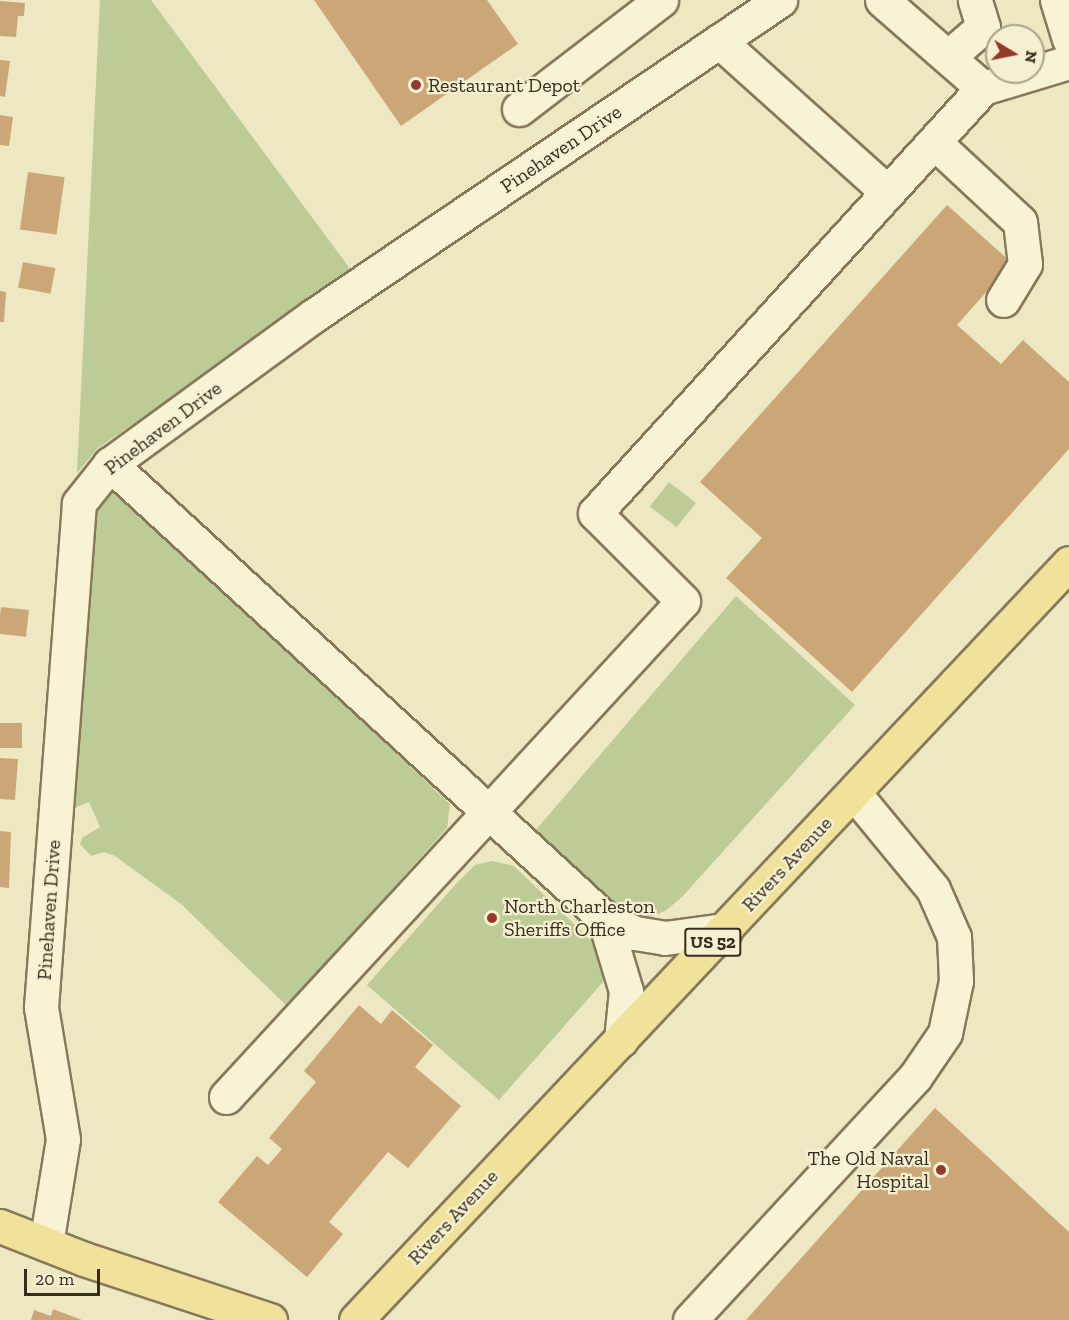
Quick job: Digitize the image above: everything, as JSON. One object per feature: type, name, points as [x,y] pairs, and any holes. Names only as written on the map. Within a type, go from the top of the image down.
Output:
[{"type":"main road","name":"Rivers Avenue","points":[[356,1320],[1069,563]]},
{"type":"main road","points":[[0,1226],[46,1244],[270,1320]]},
{"type":"street","points":[[519,109],[661,0]]},
{"type":"street","name":"Pinehaven Drive","points":[[46,1244],[63,1139],[41,1007],[79,503],[110,464],[314,316],[780,0]]},
{"type":"street","points":[[882,0],[983,88]]},
{"type":"street","points":[[948,57],[983,27],[975,0]]},
{"type":"street","points":[[1057,0],[1069,39]]},
{"type":"street","points":[[719,41],[887,192]]},
{"type":"street","points":[[226,1097],[683,601],[595,513],[983,88],[1069,62]]},
{"type":"street","points":[[934,142],[1020,222],[1025,264],[1003,300]]},
{"type":"street","points":[[110,464],[487,813],[604,918],[635,933],[665,938],[724,930]]},
{"type":"street","points":[[690,1320],[915,1077],[945,1033],[956,981],[954,937],[933,889],[854,792]]},
{"type":"street","points":[[604,918],[626,992],[621,1040]]},
{"type":"green space","points":[[100,0],[151,0],[354,274],[98,448],[77,473]]},
{"type":"green space","points":[[669,482],[696,503],[677,527],[650,506]]},
{"type":"green space","points":[[115,488],[450,804],[447,828],[287,1006],[181,904],[115,856],[104,852],[91,856],[80,844],[82,838],[100,827],[89,802],[69,810],[96,509],[99,499]]},
{"type":"green space","points":[[736,596],[855,705],[681,898],[665,911],[642,920],[610,903],[535,831]]},
{"type":"green space","points":[[492,861],[514,866],[599,948],[603,965],[603,982],[499,1100],[367,985],[475,865]]},
{"type":"building","name":"Restaurant Depot","points":[[314,0],[487,0],[518,44],[401,126]]},
{"type":"building","points":[[0,1],[25,3],[24,16],[18,16],[16,37],[0,36]]},
{"type":"building","points":[[0,60],[10,61],[5,97],[0,96]]},
{"type":"building","points":[[0,115],[13,117],[9,146],[0,145]]},
{"type":"building","points":[[28,172],[65,177],[57,235],[20,229]]},
{"type":"building","points":[[947,205],[1012,263],[957,325],[1001,364],[1023,340],[1069,382],[1069,449],[852,692],[726,578],[762,538],[700,482]]},
{"type":"building","points":[[23,262],[55,268],[50,294],[18,288]]},
{"type":"building","points":[[0,291],[6,292],[4,322],[0,322]]},
{"type":"building","points":[[1,607],[29,610],[26,637],[0,634]]},
{"type":"building","points":[[0,723],[22,723],[22,748],[0,748]]},
{"type":"building","points":[[0,758],[18,759],[15,800],[0,799]]},
{"type":"building","points":[[0,831],[11,832],[9,888],[0,887]]},
{"type":"building","points":[[359,1005],[381,1024],[392,1010],[433,1045],[415,1067],[461,1106],[408,1168],[388,1152],[329,1222],[343,1234],[307,1277],[218,1202],[257,1156],[268,1165],[282,1149],[269,1138],[316,1082],[304,1071]]},
{"type":"building","name":"The Old Naval Hospital","points":[[935,1108],[1069,1232],[1069,1320],[746,1320]]},
{"type":"building","points":[[53,1309],[82,1320],[31,1320],[34,1310],[51,1316]]},
{"type":"place","name":"Restaurant Depot","points":[[416,85]]},
{"type":"place","name":"North Charleston Sheriffs Office","points":[[492,918]]},
{"type":"place","name":"The Old Naval Hospital","points":[[941,1170]]}]
